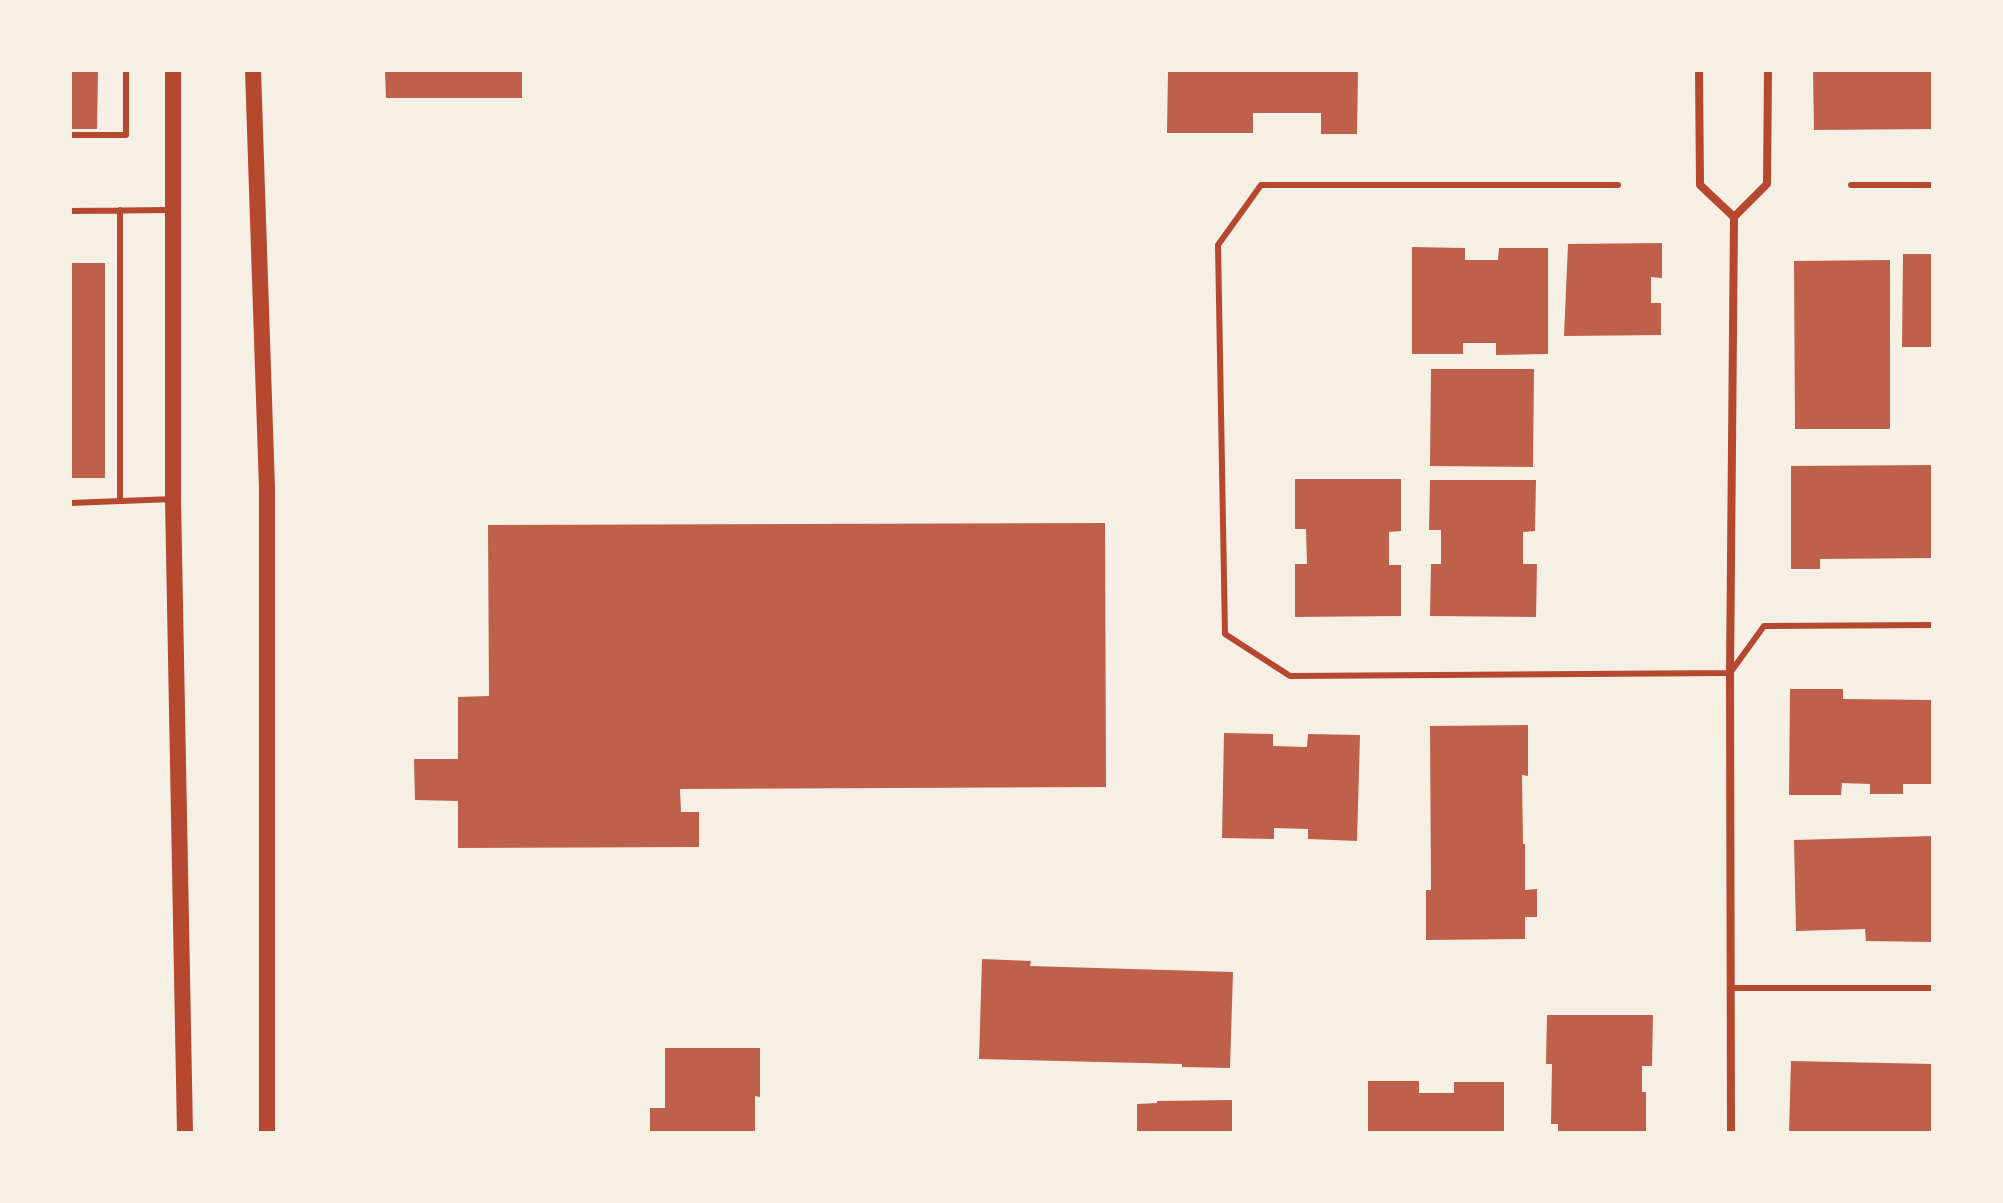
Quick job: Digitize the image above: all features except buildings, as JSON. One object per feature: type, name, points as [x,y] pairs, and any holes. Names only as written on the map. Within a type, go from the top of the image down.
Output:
[{"type":"main road","points":[[173,70],[173,499],[185,1133]]},
{"type":"main road","points":[[253,70],[267,489],[267,1133]]},
{"type":"street","points":[[1699,70],[1700,185],[1734,217]]},
{"type":"street","points":[[1731,1133],[1730,673],[1734,217],[1767,184],[1768,70]]},
{"type":"lane","points":[[70,135],[126,135],[126,70]]},
{"type":"lane","points":[[1618,185],[1261,185],[1218,245],[1225,634],[1290,676],[1730,673],[1764,626],[1933,625]]},
{"type":"lane","points":[[1851,185],[1933,185]]},
{"type":"lane","points":[[120,210],[120,500]]},
{"type":"lane","points":[[70,211],[171,210]]},
{"type":"lane","points":[[70,503],[173,499]]},
{"type":"lane","points":[[1731,988],[1933,988]]}]
